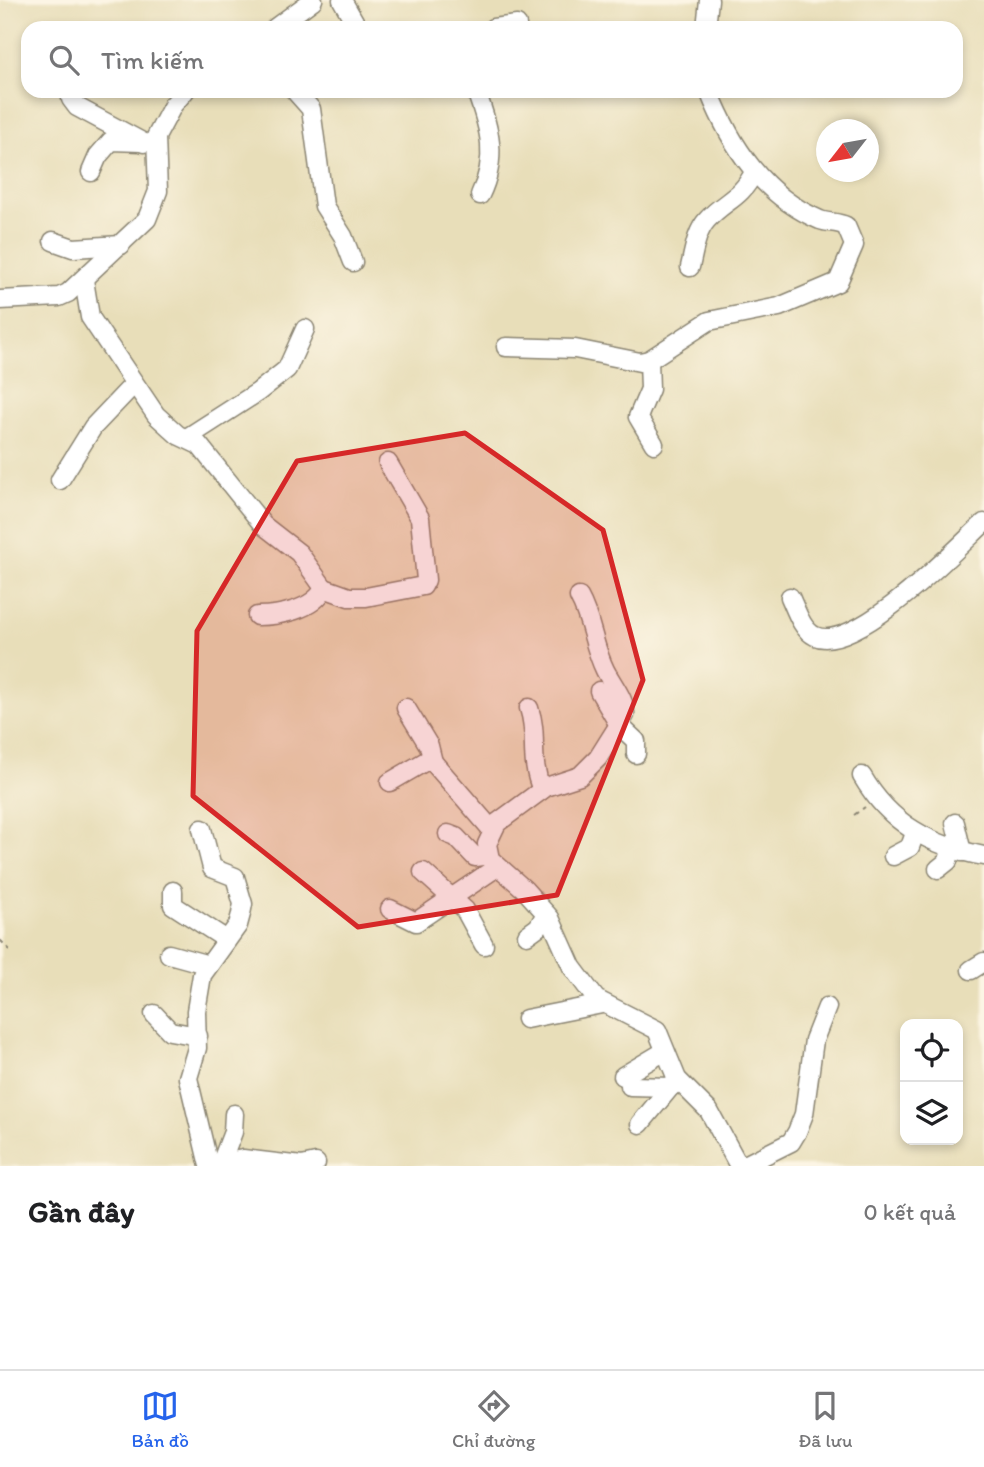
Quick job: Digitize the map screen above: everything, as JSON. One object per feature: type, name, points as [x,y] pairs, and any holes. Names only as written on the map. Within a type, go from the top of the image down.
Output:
[{"type":"street","points":[[284,21],[313,0]]},
{"type":"street","points":[[342,0],[354,21]]},
{"type":"street","points":[[707,21],[709,0]]},
{"type":"street","points":[[0,300],[59,297],[84,280],[142,226],[153,207],[158,191],[159,170],[149,143],[77,107],[71,98]]},
{"type":"street","points":[[149,143],[180,98]]},
{"type":"street","points":[[301,98],[311,109],[324,206],[343,236],[353,261]]},
{"type":"street","points":[[478,98],[492,148],[492,165],[480,195]]},
{"type":"street","points":[[506,347],[575,349],[640,362],[649,360],[709,321],[779,307],[829,287],[842,276],[853,245],[846,226],[821,220],[789,202],[754,172],[735,148],[712,98]]},
{"type":"street","points":[[91,172],[98,156],[111,141],[149,143]]},
{"type":"street","points":[[690,267],[697,236],[707,220],[745,191],[754,172]]},
{"type":"street","points":[[53,241],[73,248],[121,245]]},
{"type":"street","points":[[84,280],[90,317],[133,385],[163,422],[178,435],[199,445],[262,525],[299,553],[324,588],[349,597],[366,597],[423,586],[426,580],[420,518],[388,463]]},
{"type":"street","points":[[188,438],[288,369],[304,329]]},
{"type":"street","points":[[649,360],[650,389],[638,417],[654,444]]},
{"type":"street","points":[[60,480],[93,427],[133,385]]},
{"type":"street","points":[[790,597],[807,632],[819,638],[849,632],[898,603],[984,523]]},
{"type":"street","points":[[257,616],[276,616],[296,610],[317,597],[324,588]]},
{"type":"street","points":[[579,597],[589,616],[604,668],[626,712],[598,758],[580,776],[542,790],[492,830],[487,844],[493,861],[546,914],[581,981],[602,1004],[653,1027],[666,1051],[674,1083]]},
{"type":"street","points":[[599,691],[619,724],[638,743],[636,754]]},
{"type":"street","points":[[406,708],[424,734],[433,762],[492,830]]},
{"type":"street","points":[[529,708],[535,733],[534,769],[542,790]]},
{"type":"street","points":[[390,782],[426,761],[433,762]]},
{"type":"street","points":[[862,776],[878,799],[915,833],[957,851],[984,856]]},
{"type":"street","points":[[938,869],[957,851],[955,823]]},
{"type":"street","points":[[202,829],[212,868],[235,877],[243,904],[238,925],[209,964],[198,989],[198,1036],[188,1085],[216,1165]]},
{"type":"street","points":[[893,856],[910,847],[915,833]]},
{"type":"street","points":[[448,834],[456,837],[475,858],[493,861]]},
{"type":"street","points":[[390,909],[416,922],[452,898],[493,861]]},
{"type":"street","points":[[423,872],[465,910],[484,945]]},
{"type":"street","points":[[173,891],[173,905],[227,940]]},
{"type":"street","points":[[527,935],[538,927],[546,914]]},
{"type":"street","points":[[169,954],[209,964]]},
{"type":"street","points":[[526,1019],[602,1004]]},
{"type":"street","points":[[666,1051],[626,1081],[674,1083],[709,1111],[741,1166],[791,1142],[797,1132],[803,1114],[814,1040],[827,1007]]},
{"type":"street","points":[[154,1014],[170,1031],[198,1036]]},
{"type":"street","points":[[640,1124],[674,1083]]},
{"type":"street","points":[[216,1165],[233,1132],[234,1114]]},
{"type":"street","points":[[216,1165],[243,1159],[302,1166],[316,1163]]},
{"type":"path","points":[[0,940],[10,950]]},
{"type":"highlighted area","points":[[465,433],[603,530],[643,680],[557,895],[358,927],[193,796],[197,631],[297,461]]}]
